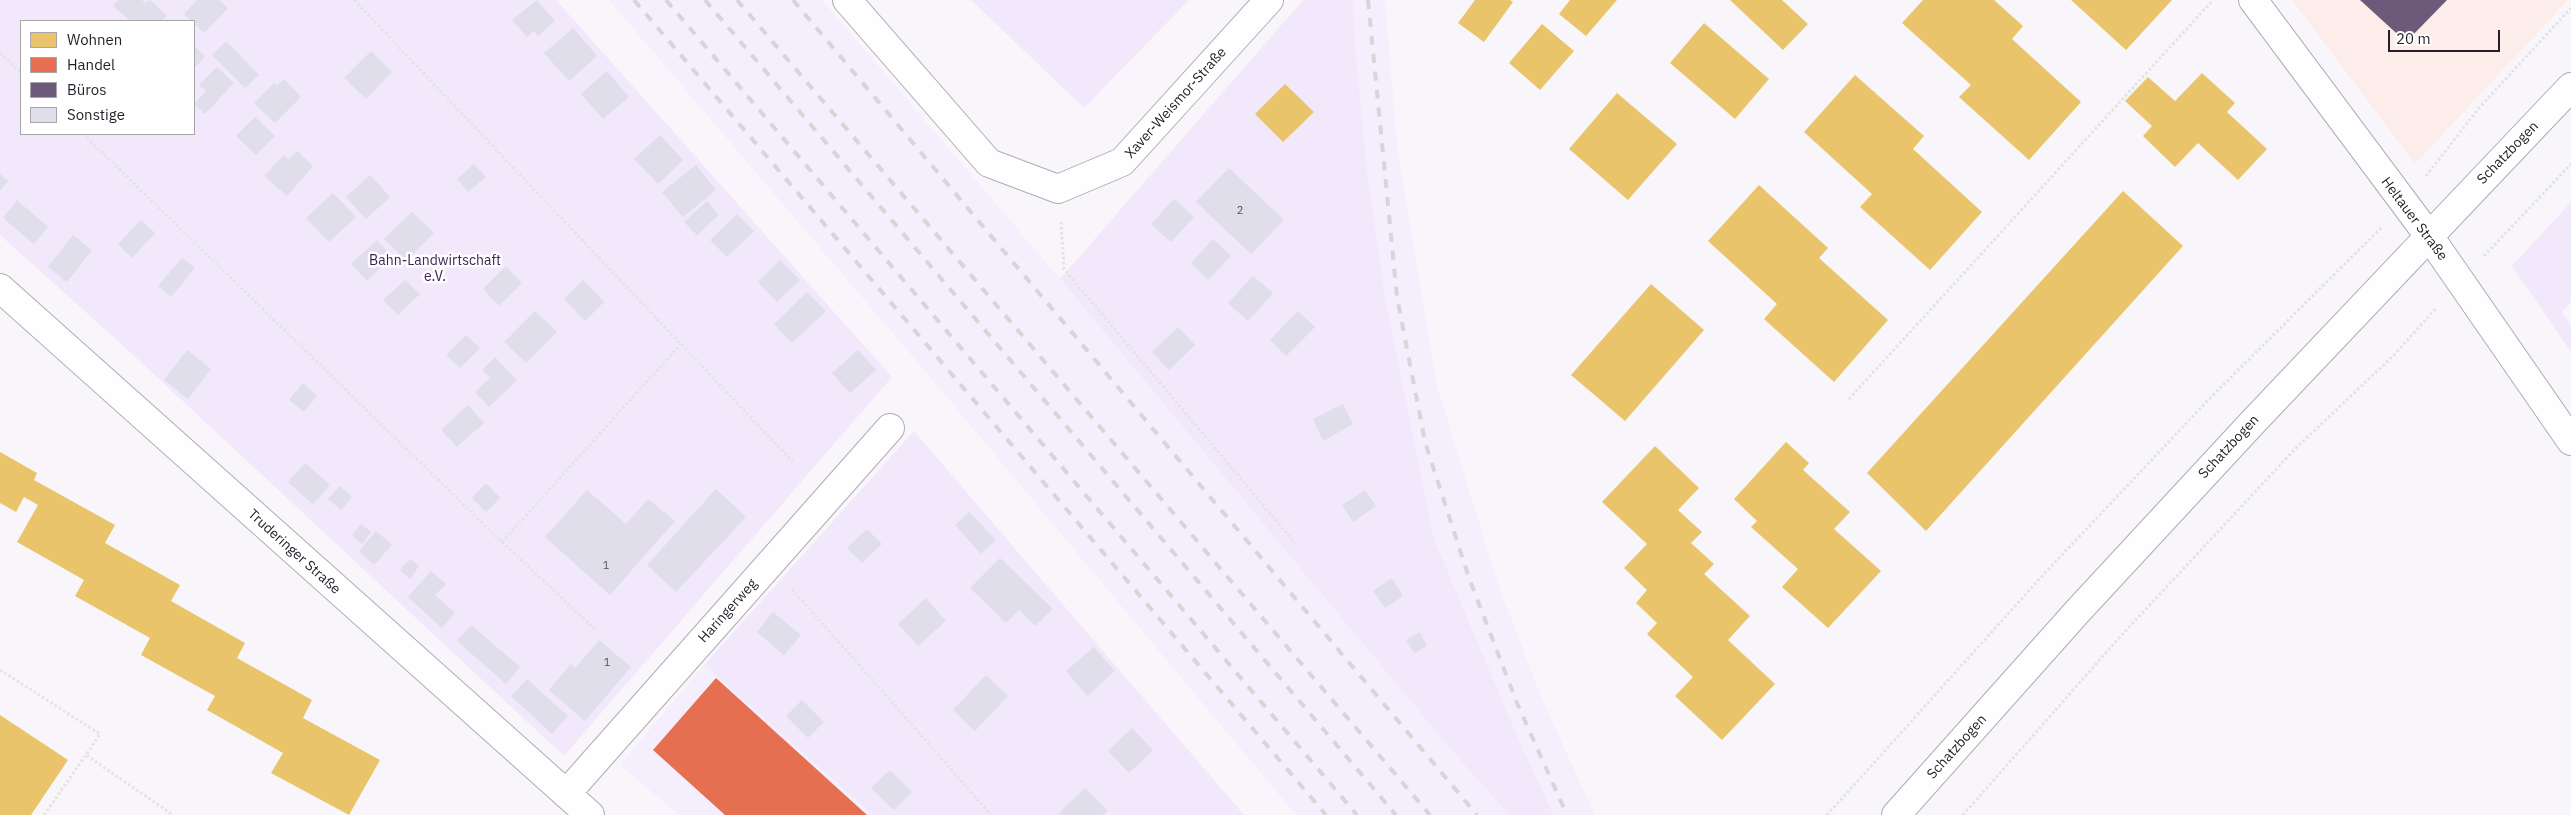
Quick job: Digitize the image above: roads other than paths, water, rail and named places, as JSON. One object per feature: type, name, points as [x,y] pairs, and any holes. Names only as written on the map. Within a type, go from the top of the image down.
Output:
[{"type":"street","name":"Xaver-Weismor-Straße","points":[[847,0],[989,163],[1058,188],[1122,162],[1269,0]]},
{"type":"street","name":"Heltauer Straße","points":[[2253,0],[2404,205],[2429,236],[2571,441]]},
{"type":"street","name":"Schatzbogen","points":[[1896,815],[2076,612],[2571,87]]},
{"type":"street","name":"Truderinger Straße","points":[[0,288],[590,815]]},
{"type":"street","name":"Haringerweg","points":[[566,794],[890,428]]},
{"type":"railway","points":[[634,0],[1326,815]]},
{"type":"railway","points":[[666,0],[1357,815]]},
{"type":"railway","points":[[705,0],[1396,815]]},
{"type":"railway","points":[[737,0],[1430,815]]},
{"type":"railway","points":[[793,0],[1477,815]]},
{"type":"railway","points":[[1368,0],[1397,297],[1425,442],[1469,578],[1517,703],[1567,815]]},
{"type":"park label","name":"Bahn-Landwirtschaft e.V.","points":[[435,270]]}]
